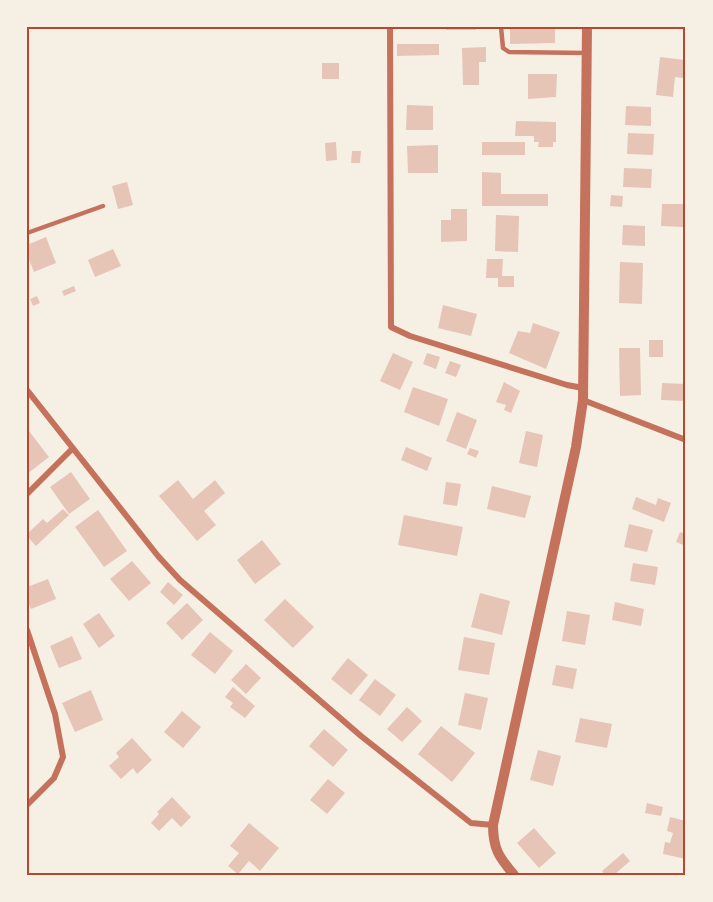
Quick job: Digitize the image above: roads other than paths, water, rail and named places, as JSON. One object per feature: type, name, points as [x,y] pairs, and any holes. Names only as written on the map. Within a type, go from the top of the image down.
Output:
[{"type":"street","points":[[390,27],[391,327],[410,336],[583,388]]},
{"type":"street","points":[[514,875],[498,856],[493,839],[493,825],[576,447],[583,400],[587,27]]},
{"type":"street","points":[[27,390],[158,556],[207,606],[295,677],[361,736],[471,822],[493,825]]},
{"type":"street","points":[[583,400],[686,440]]},
{"type":"street","points":[[27,494],[73,448]]},
{"type":"street","points":[[27,630],[55,714],[63,757],[54,778],[27,805]]},
{"type":"lane","points":[[501,27],[503,48],[509,52],[587,53]]},
{"type":"lane","points":[[27,233],[103,206]]}]
